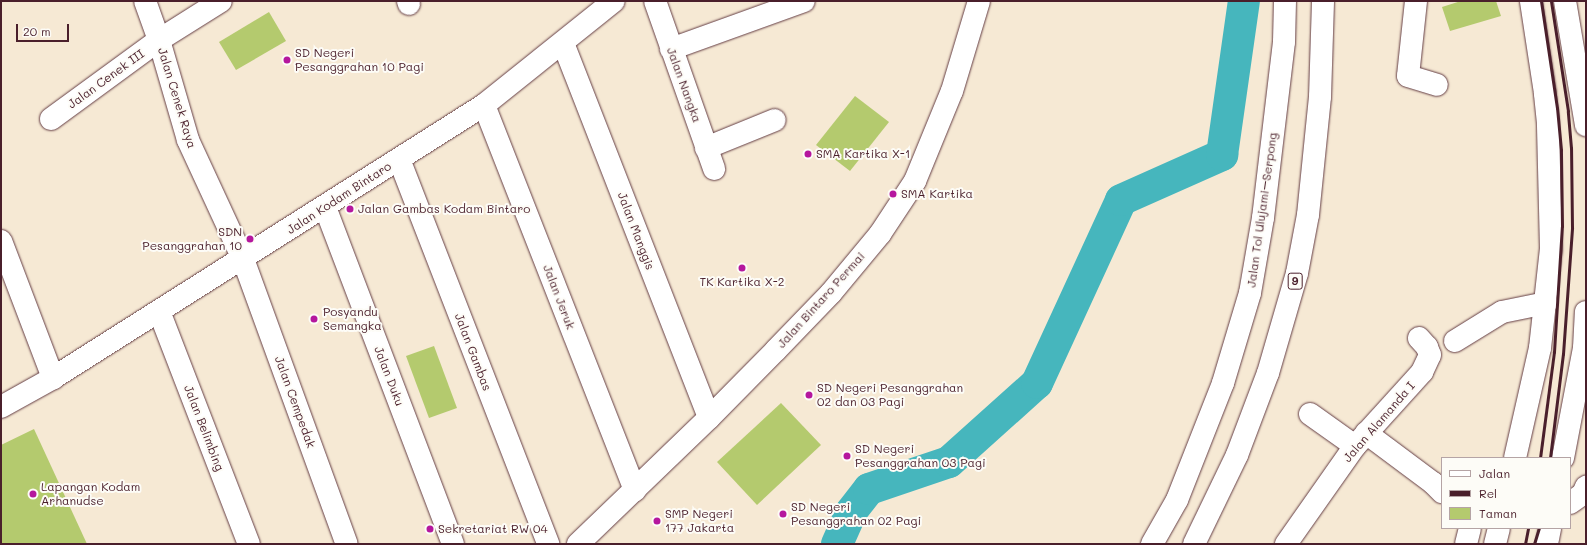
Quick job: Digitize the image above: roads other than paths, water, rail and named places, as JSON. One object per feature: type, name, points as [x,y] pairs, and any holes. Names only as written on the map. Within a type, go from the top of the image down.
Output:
[{"type":"main road","name":"Jalan Cenek Raya","points":[[145,1],[159,40],[188,140],[243,259]]},
{"type":"main road","name":"Jalan Cenek III","points":[[51,118],[159,40],[221,1]]},
{"type":"main road","name":"Jalan Nangka","points":[[655,1],[714,169]]},
{"type":"main road","points":[[671,49],[804,1]]},
{"type":"main road","name":"Jalan Bintaro Permai","points":[[578,544],[709,418],[831,293],[880,234],[915,181],[952,91],[974,20],[978,1]]},
{"type":"main road","name":"Jalan Tol Ulujami–Serpong","points":[[1152,544],[1180,493],[1223,383],[1250,293],[1264,210],[1284,42],[1285,1]]},
{"type":"main road","name":"9","points":[[1194,544],[1237,455],[1268,373],[1297,273],[1308,215],[1320,97],[1324,1]]},
{"type":"main road","points":[[1416,1],[1408,76],[1438,85]]},
{"type":"main road","points":[[1516,457],[1540,348],[1551,249],[1546,93],[1531,1]]},
{"type":"main road","points":[[1565,1],[1586,125]]},
{"type":"main road","name":"Jalan Kodam Bintaro","points":[[1,407],[53,378],[159,312],[484,105],[563,43],[608,3]]},
{"type":"main road","name":"Jalan Manggis","points":[[563,43],[709,418]]},
{"type":"main road","name":"Jalan Jeruk","points":[[484,105],[635,490]]},
{"type":"main road","points":[[706,148],[775,120]]},
{"type":"main road","name":"Jalan Gambas","points":[[399,160],[548,544]]},
{"type":"main road","name":"Jalan Duku","points":[[325,207],[453,544]]},
{"type":"main road","points":[[1,241],[53,378]]},
{"type":"main road","name":"Jalan Cempedak","points":[[243,259],[347,544]]},
{"type":"main road","points":[[1455,341],[1502,312],[1546,303]]},
{"type":"main road","name":"Jalan Belimbing","points":[[159,312],[249,544]]},
{"type":"main road","points":[[1563,457],[1584,348],[1586,312]]},
{"type":"main road","name":"Jalan Alamanda I","points":[[1286,544],[1360,440],[1417,378],[1425,367],[1430,355],[1427,346],[1419,338]]},
{"type":"main road","points":[[1310,414],[1360,440],[1433,483],[1441,491]]},
{"type":"main road","points":[[1571,502],[1582,494],[1586,487]]},
{"type":"main road","points":[[1466,544],[1470,529]]},
{"type":"main road","points":[[1495,544],[1499,529]]},
{"type":"main road","points":[[1547,544],[1550,529]]},
{"type":"waterway","points":[[837,544],[851,512],[869,489],[949,462],[1037,383],[1121,200],[1222,155],[1244,1]]},
{"type":"railway","points":[[1540,457],[1554,352],[1562,226],[1561,150],[1557,108],[1541,1]]},
{"type":"railway","points":[[1550,457],[1563,354],[1572,227],[1571,148],[1568,111],[1551,1]]},
{"type":"railway","points":[[1525,544],[1528,529]]},
{"type":"railway","points":[[1534,544],[1539,529]]},
{"type":"place","name":"SD Negeri Pesanggrahan 10 Pagi","points":[[287,60]]},
{"type":"place","name":"SMA Kartika X-1","points":[[808,154]]},
{"type":"place","name":"SMA Kartika","points":[[893,194]]},
{"type":"place","name":"Jalan Gambas Kodam Bintaro","points":[[350,209]]},
{"type":"place","name":"SDN Pesanggrahan 10","points":[[250,239]]},
{"type":"place","name":"TK Kartika X-2","points":[[742,268]]},
{"type":"place","name":"Posyandu Semangka","points":[[314,319]]},
{"type":"place","name":"SD Negeri Pesanggrahan 02 dan 03 Pagi","points":[[809,395]]},
{"type":"place","name":"SD Negeri Pesanggrahan 03 Pagi","points":[[847,456]]},
{"type":"place","name":"Lapangan Kodam Arhanudse","points":[[33,494]]},
{"type":"place","name":"SD Negeri Pesanggrahan 02 Pagi","points":[[783,514]]},
{"type":"place","name":"SMP Negeri 177 Jakarta","points":[[657,521]]},
{"type":"place","name":"Sekretariat RW 04","points":[[430,529]]}]
